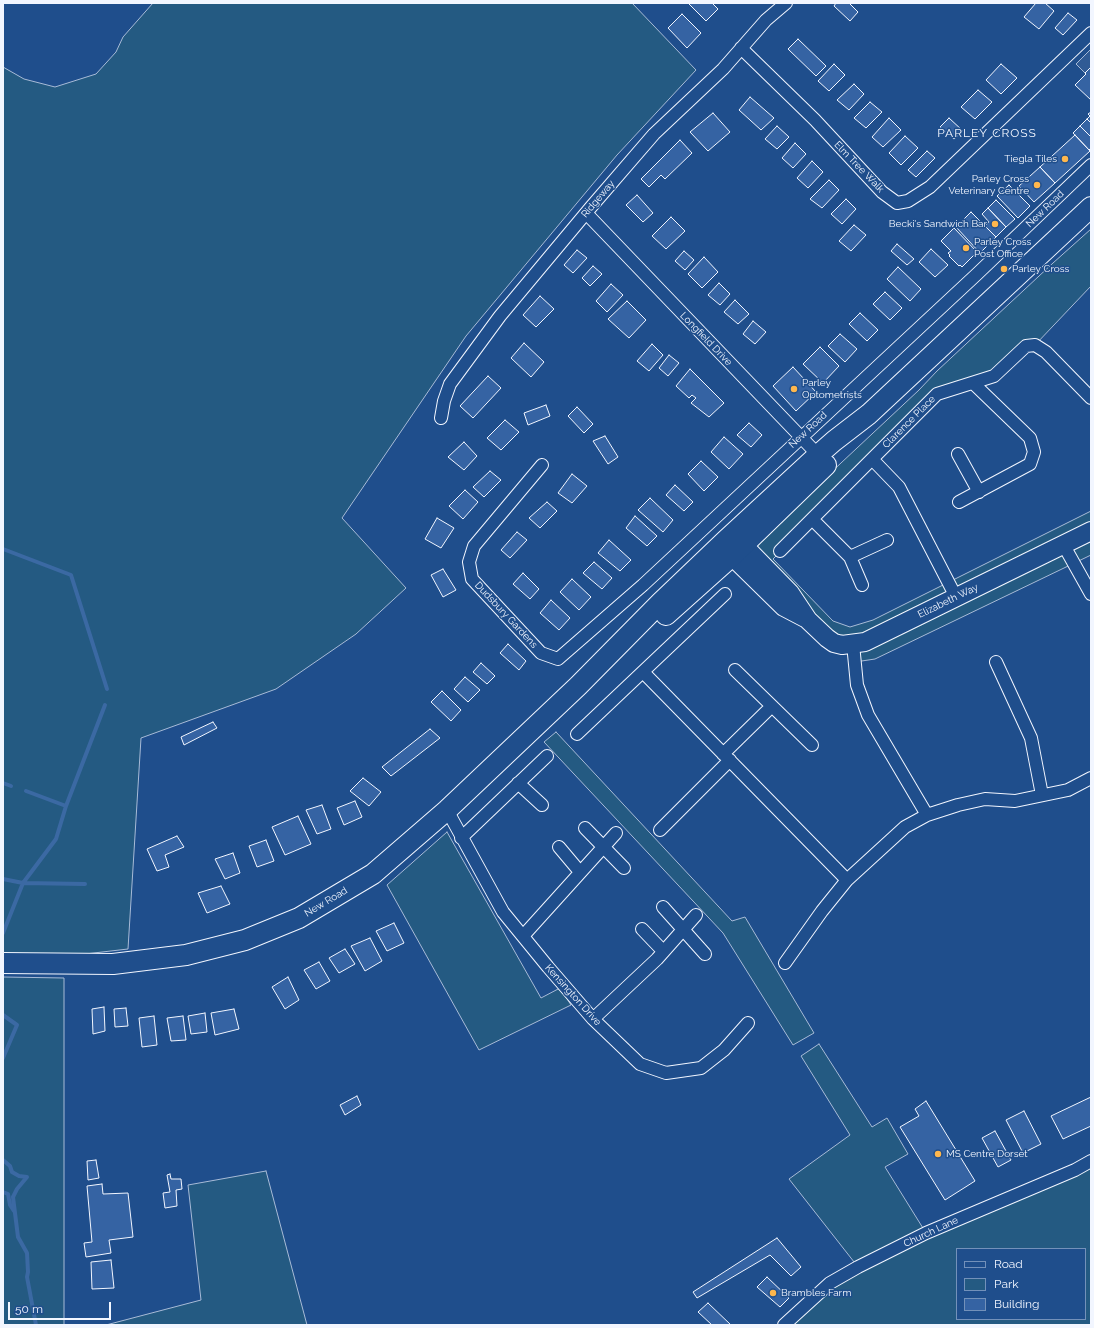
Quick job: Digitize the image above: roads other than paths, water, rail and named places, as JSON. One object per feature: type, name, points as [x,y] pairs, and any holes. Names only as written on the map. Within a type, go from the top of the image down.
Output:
[{"type":"main road","name":"New Road","points":[[998,294],[1052,229],[1091,192]]},
{"type":"main road","name":"New Road","points":[[3,963],[113,964],[186,955],[245,940],[299,918],[373,874],[447,810],[578,686],[670,612],[733,547],[869,414],[1091,207]]},
{"type":"street","name":"Ridgeway","points":[[441,418],[444,401],[450,384],[500,316],[654,134],[723,69],[766,20],[786,3]]},
{"type":"street","name":"Elm Tree Walk","points":[[741,48],[815,120],[882,192],[897,203],[908,201],[930,187],[1091,34]]},
{"type":"street","name":"New Road","points":[[558,659],[643,585],[800,437],[977,274],[1091,165]]},
{"type":"street","name":"Longfield Drive","points":[[586,213],[822,460]]},
{"type":"street","name":"Clarence Place","points":[[780,551],[937,394],[994,376],[1026,346],[1035,345],[1046,352],[1091,398]]},
{"type":"street","points":[[959,502],[1030,464],[1034,452],[1030,438],[972,383]]},
{"type":"street","points":[[958,454],[979,492]]},
{"type":"street","points":[[872,460],[899,487],[956,597]]},
{"type":"street","name":"Dudsbury Gardens","points":[[542,465],[474,546],[469,562],[472,579],[541,653],[558,659]]},
{"type":"street","points":[[812,520],[850,556],[862,585]]},
{"type":"street","name":"Elizabeth Way","points":[[733,547],[790,593],[808,620],[834,643],[842,645],[865,642],[1091,531]]},
{"type":"street","points":[[850,556],[887,540]]},
{"type":"street","points":[[1063,544],[1091,594]]},
{"type":"street","points":[[577,734],[725,594]]},
{"type":"street","points":[[853,644],[857,685],[868,715],[927,815]]},
{"type":"street","points":[[996,662],[1031,738],[1042,795]]},
{"type":"street","points":[[735,670],[812,745]]},
{"type":"street","points":[[643,672],[847,880]]},
{"type":"street","points":[[660,830],[772,706]]},
{"type":"street","points":[[461,838],[547,756]]},
{"type":"street","points":[[785,963],[822,911],[847,880],[905,826],[927,815],[958,805],[985,799],[1015,801],[1068,790],[1091,778]]},
{"type":"street","points":[[518,783],[542,806]]},
{"type":"street","name":"Kensington Drive","points":[[447,810],[461,838],[503,912],[593,1019],[640,1064],[666,1073],[701,1068],[724,1050],[748,1023]]},
{"type":"street","points":[[585,828],[624,868]]},
{"type":"street","points":[[523,936],[616,833]]},
{"type":"street","points":[[559,847],[580,872]]},
{"type":"street","points":[[662,907],[705,954]]},
{"type":"street","points":[[593,1019],[664,951],[696,915]]},
{"type":"street","points":[[642,929],[664,951]]},
{"type":"street","name":"Church Lane","points":[[784,1325],[830,1283],[858,1267],[926,1233],[1075,1170],[1091,1161]]},
{"type":"waterway","points":[[3,549],[71,575],[107,689]]},
{"type":"waterway","points":[[3,933],[23,883],[56,839],[66,806],[105,705]]},
{"type":"waterway","points":[[3,783],[11,786]]},
{"type":"waterway","points":[[26,791],[66,806]]},
{"type":"waterway","points":[[3,879],[23,883],[85,884]]},
{"type":"waterway","points":[[3,1015],[17,1025],[3,1058]]},
{"type":"waterway","points":[[3,1160],[10,1166],[12,1172],[19,1176],[27,1177],[17,1189],[13,1197],[18,1237],[27,1253],[27,1277],[36,1325]]},
{"type":"waterway","points":[[3,1192],[8,1194],[10,1205],[14,1211]]},
{"type":"place","name":"Tiegla Tiles","points":[[1065,159]]},
{"type":"place","name":"Parley Cross Veterinary Centre","points":[[1037,185]]},
{"type":"place","name":"Becki's Sandwich Bar","points":[[995,224]]},
{"type":"place","name":"Parley Cross Post Office","points":[[966,248]]},
{"type":"place","name":"Parley Cross","points":[[1004,269]]},
{"type":"place","name":"Parley Optometrists","points":[[794,389]]},
{"type":"place","name":"MS Centre Dorset","points":[[938,1154]]},
{"type":"place","name":"Brambles Farm","points":[[773,1293]]},
{"type":"district","name":"PARLEY CROSS","points":[[987,133]]}]
